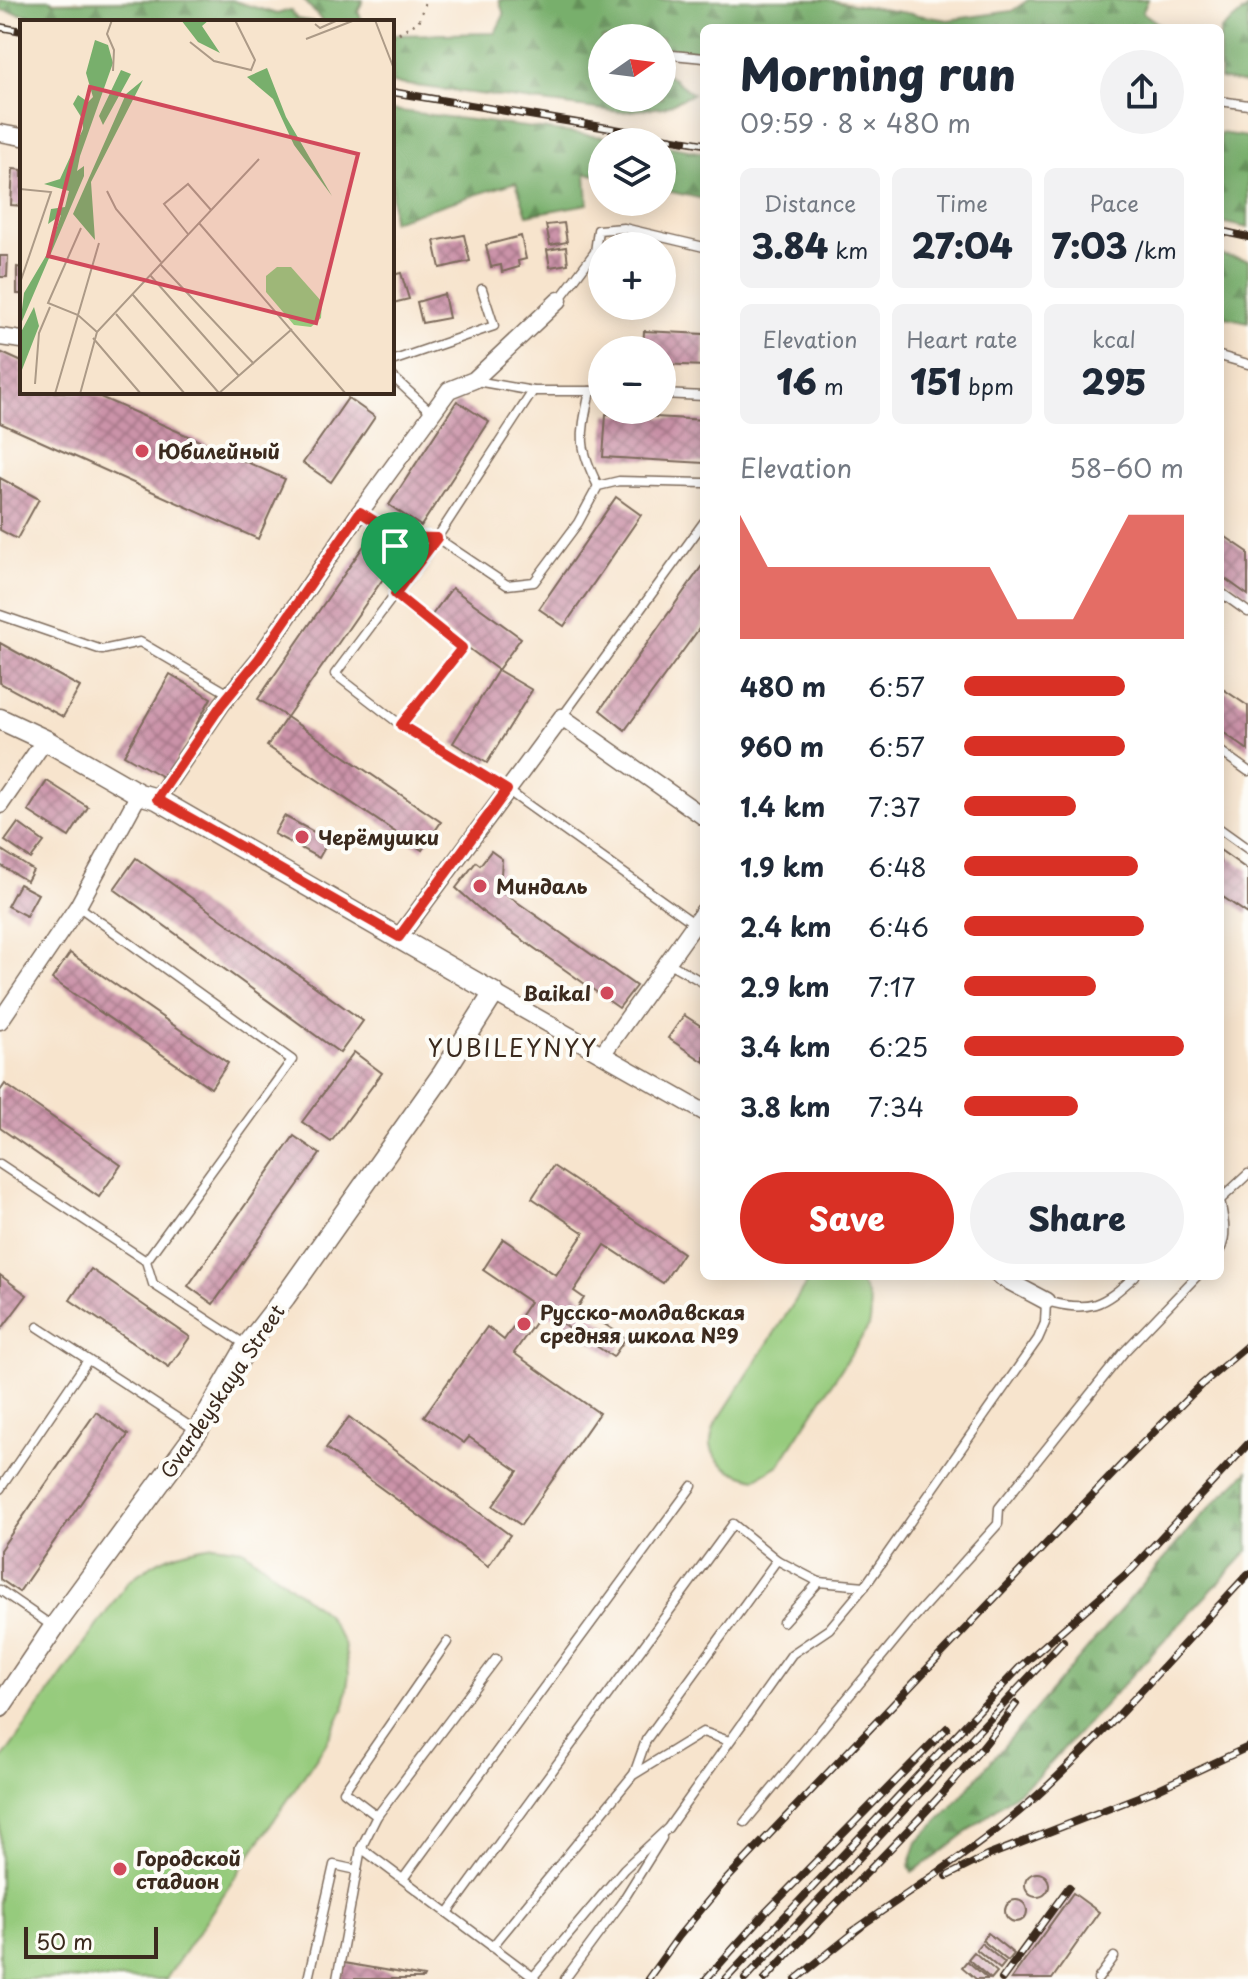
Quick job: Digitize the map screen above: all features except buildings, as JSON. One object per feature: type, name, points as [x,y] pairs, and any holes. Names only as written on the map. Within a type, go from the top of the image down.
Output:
[{"type":"street","points":[[0,133],[20,137]]},
{"type":"street","points":[[0,1021],[148,796],[258,660],[449,390],[474,380],[559,300]]},
{"type":"street","points":[[0,337],[20,340]]},
{"type":"street","points":[[399,937],[562,717],[700,814]]},
{"type":"street","points":[[0,719],[148,796],[700,1110]]},
{"type":"street","points":[[0,805],[45,740]]},
{"type":"street","points":[[603,1053],[700,919]]},
{"type":"street","name":"Gvardeyskaya Street","points":[[0,1707],[54,1627],[197,1432],[247,1346],[442,1075],[494,993]]},
{"type":"street","points":[[1007,1280],[1046,1301]]},
{"type":"lane","points":[[676,55],[700,58]]},
{"type":"lane","points":[[1224,102],[1248,105]]},
{"type":"lane","points":[[559,300],[595,252],[598,230],[624,228],[700,246]]},
{"type":"lane","points":[[394,360],[494,326],[482,289]]},
{"type":"lane","points":[[1224,357],[1248,364]]},
{"type":"lane","points":[[394,378],[432,413]]},
{"type":"lane","points":[[474,380],[533,391],[588,391]]},
{"type":"lane","points":[[533,391],[437,538],[335,674],[401,725],[507,790],[700,917]]},
{"type":"lane","points":[[676,395],[700,396]]},
{"type":"lane","points":[[588,401],[581,438],[585,459],[598,486]]},
{"type":"lane","points":[[360,512],[400,537],[437,538],[507,585],[534,582],[578,523],[598,486],[619,481],[700,483]]},
{"type":"lane","points":[[562,717],[700,527]]},
{"type":"lane","points":[[395,594],[462,648],[401,725]]},
{"type":"lane","points":[[1224,595],[1248,612]]},
{"type":"lane","points":[[0,615],[102,650],[140,642],[230,695]]},
{"type":"lane","points":[[1224,754],[1248,771]]},
{"type":"lane","points":[[1224,832],[1248,849]]},
{"type":"lane","points":[[78,906],[292,1060],[146,1261]]},
{"type":"lane","points":[[669,963],[700,981]]},
{"type":"lane","points":[[0,1164],[146,1261],[153,1284],[247,1346]]},
{"type":"lane","points":[[1224,1196],[1248,1174]]},
{"type":"lane","points":[[1224,1221],[1224,1241]]},
{"type":"lane","points":[[565,1979],[622,1902],[668,1828],[792,1654],[829,1629],[865,1586],[1038,1339],[1045,1323],[1046,1301],[1070,1308],[1093,1306],[1109,1300],[1131,1280]]},
{"type":"lane","points":[[745,1822],[911,1621],[998,1524],[999,1508],[1096,1385],[1193,1280]]},
{"type":"lane","points":[[38,1327],[197,1432]]},
{"type":"lane","points":[[0,1489],[88,1360]]},
{"type":"lane","points":[[403,1879],[692,1486]]},
{"type":"lane","points":[[448,1913],[733,1524],[777,1560],[819,1582],[865,1586]]},
{"type":"lane","points":[[492,1947],[633,1775],[646,1740],[777,1560]]},
{"type":"lane","points":[[783,1622],[819,1582]]},
{"type":"lane","points":[[0,1590],[54,1627]]},
{"type":"lane","points":[[377,1816],[344,1791],[447,1642]]},
{"type":"lane","points":[[337,1979],[361,1848],[377,1816],[496,1659]]},
{"type":"lane","points":[[633,1775],[703,1732],[729,1741]]},
{"type":"lane","points":[[361,1848],[534,1978],[624,1869],[668,1828]]},
{"type":"lane","points":[[308,1979],[334,1865],[357,1870]]},
{"type":"lane","points":[[1098,1979],[1114,1957]]},
{"type":"path","points":[[394,36],[419,21],[426,0]]},
{"type":"green space","points":[[0,0],[231,0],[277,14],[290,10],[297,19],[303,20],[54,20],[0,10]]},
{"type":"green space","points":[[304,0],[363,0],[358,12],[362,20],[321,20]]},
{"type":"green space","points":[[499,0],[828,0],[948,20],[1012,11],[1028,0],[1148,0],[1142,12],[1159,24],[700,24],[700,50],[676,51],[676,24],[588,24],[588,108],[394,83],[394,35],[495,33],[504,15]]},
{"type":"green space","points":[[1248,8],[1248,84],[1224,80],[1224,28]]},
{"type":"green space","points":[[676,81],[693,94],[676,102]]},
{"type":"green space","points":[[394,110],[588,135],[588,204],[527,215],[516,182],[394,220]]},
{"type":"green space","points":[[1224,134],[1248,137],[1248,228],[1224,223]]},
{"type":"green space","points":[[676,148],[700,152],[700,198],[676,193]]},
{"type":"green space","points":[[1224,256],[1248,260],[1248,322],[1224,317]]},
{"type":"green space","points":[[854,1280],[859,1283],[869,1303],[869,1326],[779,1465],[755,1479],[741,1475],[722,1464],[713,1452],[711,1440],[715,1425],[808,1281]]},
{"type":"green space","points":[[1248,1471],[1248,1551],[1038,1776],[912,1872],[909,1866],[917,1842],[951,1808],[1199,1518]]},
{"type":"green space","name":"Городской стадион","points":[[214,1545],[243,1549],[326,1614],[344,1643],[349,1674],[344,1709],[325,1745],[166,1979],[4,1979],[0,1977],[0,1762],[128,1582],[168,1557]]},
{"type":"railway","points":[[0,27],[20,31]]},
{"type":"railway","points":[[394,92],[700,143]]},
{"type":"railway","points":[[1224,232],[1248,237]]},
{"type":"railway","points":[[648,1979],[724,1882],[1127,1459],[1201,1385],[1248,1345]]},
{"type":"railway","points":[[726,1979],[1021,1666],[1132,1569],[1248,1444]]},
{"type":"railway","points":[[852,1932],[964,1854],[1029,1803],[1114,1720],[1248,1574]]},
{"type":"railway","points":[[745,1979],[1063,1641]]},
{"type":"railway","points":[[765,1979],[958,1776],[1016,1704]]},
{"type":"railway","points":[[706,1979],[767,1911],[947,1728]]},
{"type":"railway","points":[[947,1876],[987,1856],[1156,1790],[1248,1747]]},
{"type":"railway","points":[[1002,1979],[1069,1887]]},
{"type":"railway","points":[[796,1979],[861,1927]]},
{"type":"place","name":"Юбилейный","points":[[142,451]]},
{"type":"place","name":"Черёмушки","points":[[302,837]]},
{"type":"place","name":"Миндаль","points":[[480,886]]},
{"type":"place","name":"Baikal","points":[[607,993]]},
{"type":"place","name":"Русско-молдавская средняя школа №9","points":[[524,1324]]},
{"type":"place","name":"Городской стадион","points":[[120,1869]]},
{"type":"district","name":"YUBILEYNYY","points":[[513,1047]]},
{"type":"route","points":[[360,512],[400,537],[437,538],[395,594],[462,648],[401,725],[507,790],[399,937],[157,799],[360,512]]}]
